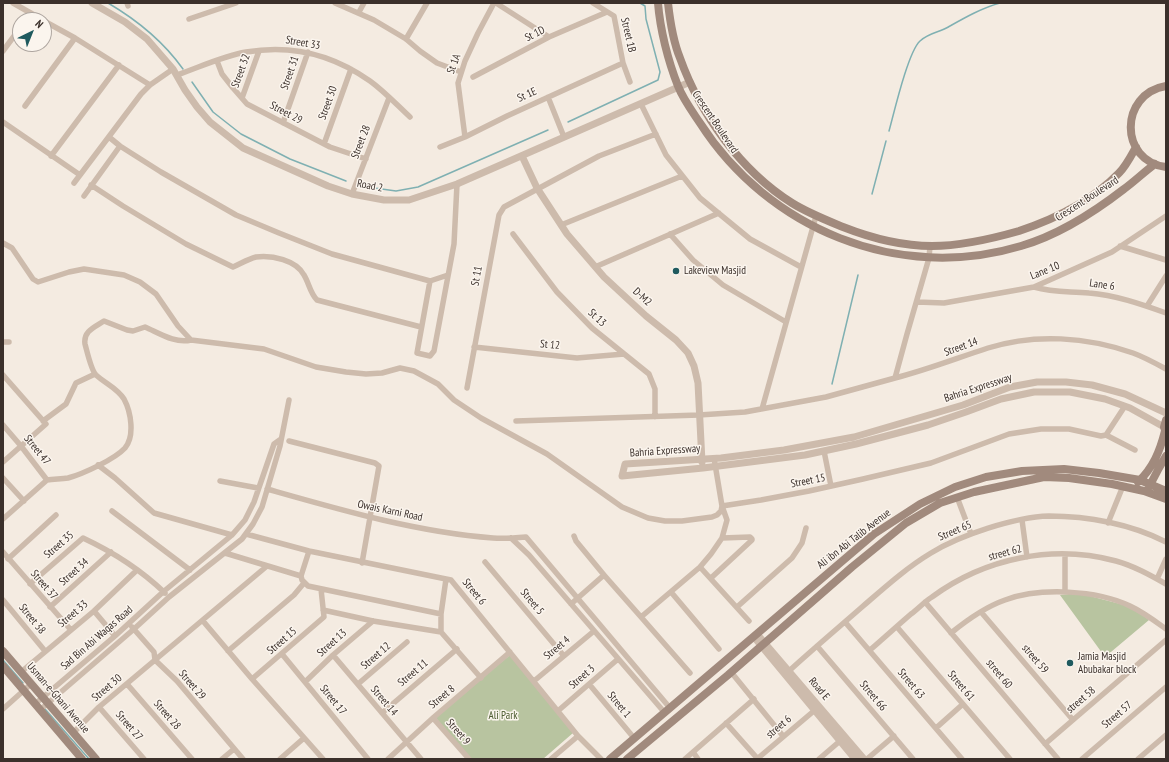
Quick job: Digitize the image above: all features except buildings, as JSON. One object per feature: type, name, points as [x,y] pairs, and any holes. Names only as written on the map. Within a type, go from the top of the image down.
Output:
[{"type":"main road","name":"Crescent Boulevard","points":[[658,3],[662,29],[678,87],[712,142],[738,172],[769,199],[800,220],[812,226],[844,240],[868,248],[929,258],[960,257],[984,254],[1021,246],[1041,239],[1083,218],[1125,188],[1155,164]]},
{"type":"main road","name":"Crescent Boulevard","points":[[668,3],[670,23],[680,58],[690,82],[710,119],[735,153],[763,180],[792,203],[816,216],[859,233],[897,242],[930,246],[977,242],[1001,236],[1060,215],[1088,198],[1103,188],[1120,172],[1136,147]]},
{"type":"main road","points":[[1166,86],[1150,92],[1142,98],[1135,106],[1130,127],[1136,147],[1144,157],[1155,164],[1166,167]]},
{"type":"main road","points":[[1132,488],[1149,470],[1156,458],[1162,445],[1165,428]]},
{"type":"main road","points":[[1148,492],[1166,456]]},
{"type":"main road","name":"Ali ibn Abi Talib Avenue","points":[[610,759],[874,534],[920,504],[955,487],[986,477],[1022,471],[1064,469],[1140,480],[1166,491]]},
{"type":"main road","name":"Ali ibn Abi Talib Avenue","points":[[627,759],[731,672],[852,567],[906,523],[940,503],[974,492],[1044,477],[1080,479],[1123,486],[1148,492],[1166,499]]},
{"type":"main road","name":"Usman-e-Ghani Avenue","points":[[3,651],[96,759]]},
{"type":"main road","name":"Usman-e-Ghani Avenue","points":[[3,666],[82,759]]},
{"type":"street","points":[[14,3],[29,12]]},
{"type":"street","name":"Road 2","points":[[92,3],[124,22],[147,39],[175,72],[197,107],[215,126],[243,148],[306,176],[352,194],[384,200],[409,200],[458,184],[690,82]]},
{"type":"street","points":[[188,19],[236,3]]},
{"type":"street","points":[[335,3],[374,20],[406,39],[437,63],[461,72]]},
{"type":"street","points":[[358,12],[364,3]]},
{"type":"street","points":[[406,39],[427,3]]},
{"type":"street","points":[[495,3],[549,37]]},
{"type":"street","name":"St 1A","points":[[465,137],[458,83],[461,72],[478,33],[495,3]]},
{"type":"street","name":"Street 1B","points":[[593,3],[614,16],[624,63],[630,82]]},
{"type":"street","name":"St 1D","points":[[473,77],[549,37],[607,12]]},
{"type":"street","points":[[52,25],[150,85]]},
{"type":"street","points":[[25,106],[74,38]]},
{"type":"street","points":[[3,51],[12,39]]},
{"type":"street","name":"Street 33","points":[[74,183],[141,94],[150,85],[175,72],[246,52],[294,50],[319,55],[341,63],[370,81],[410,117]]},
{"type":"street","name":"Street 32","points":[[242,98],[259,51]]},
{"type":"street","name":"Street 31","points":[[283,123],[308,52]]},
{"type":"street","name":"Street 29","points":[[217,61],[222,74],[247,104],[330,147],[366,159]]},
{"type":"street","name":"St 1E","points":[[440,147],[465,137],[507,116],[624,63]]},
{"type":"street","points":[[51,156],[119,65]]},
{"type":"street","name":"Street 30","points":[[324,144],[351,69]]},
{"type":"street","points":[[548,97],[564,137]]},
{"type":"street","name":"Street 28","points":[[352,194],[389,98]]},
{"type":"street","points":[[641,104],[666,156],[700,198],[750,239],[801,266]]},
{"type":"street","points":[[3,122],[80,175]]},
{"type":"street","name":"St 11","points":[[467,388],[498,215],[504,207],[537,188],[600,156],[656,134]]},
{"type":"street","points":[[109,137],[120,146],[161,172],[236,215],[264,227],[332,254],[430,281],[448,275]]},
{"type":"street","points":[[84,196],[120,146]]},
{"type":"street","name":"D-M2","points":[[522,156],[537,188],[567,234],[595,267],[630,301],[676,340],[688,353],[694,366],[698,383],[703,468]]},
{"type":"street","points":[[561,224],[682,176]]},
{"type":"street","points":[[430,281],[417,353],[430,356],[434,351],[454,244],[458,184]]},
{"type":"street","points":[[91,185],[122,206],[186,244],[233,267],[256,257],[284,260],[295,264],[304,273],[313,295],[317,300],[421,327]]},
{"type":"street","points":[[595,267],[719,213]]},
{"type":"street","points":[[762,409],[816,216]]},
{"type":"street","name":"Lane 10","points":[[917,302],[944,303],[1034,287],[1112,252],[1166,216]]},
{"type":"street","name":"St 13","points":[[513,234],[557,292],[592,328],[649,374],[655,389],[654,417]]},
{"type":"street","points":[[670,234],[693,260],[723,285],[786,322]]},
{"type":"street","points":[[3,243],[12,248],[33,279],[38,282],[69,272],[84,270],[124,275],[140,282],[156,294],[178,326],[191,340]]},
{"type":"street","points":[[895,378],[929,258],[930,246]]},
{"type":"street","points":[[1120,246],[1166,260]]},
{"type":"street","points":[[1147,306],[1166,276]]},
{"type":"street","name":"Lane 6","points":[[1034,287],[1050,292],[1090,293],[1123,299],[1166,313]]},
{"type":"street","points":[[47,480],[74,476],[112,459],[125,448],[129,440],[131,425],[127,405],[120,394],[95,374],[91,366],[85,340],[87,333],[104,321],[133,331],[144,327],[182,342],[191,340],[264,349],[316,367],[346,372],[366,374],[382,373],[400,368],[414,371],[438,384],[454,400],[481,418],[547,454],[622,507],[648,518],[682,522],[717,515],[721,511],[722,506]]},
{"type":"street","name":"Street 14","points":[[516,421],[654,417],[746,412],[826,397],[926,370],[989,347],[1018,341],[1055,338],[1105,345],[1133,353],[1166,368]]},
{"type":"street","points":[[3,342],[10,342]]},
{"type":"street","name":"St 12","points":[[474,347],[577,358],[624,354]]},
{"type":"street","points":[[3,462],[66,404],[76,383],[95,374]]},
{"type":"street","points":[[3,375],[45,423]]},
{"type":"street","name":"Bahria Expressway","points":[[1165,428],[1130,408],[1105,399],[1070,392],[1034,392],[1001,399],[928,425],[856,444],[805,455],[714,467],[622,476],[626,464],[702,460],[784,450],[854,437],[963,405],[1010,387],[1037,382],[1066,382],[1092,385],[1125,394],[1166,413]]},
{"type":"street","name":"Sad Bin Abi Waqas Road","points":[[45,700],[134,629],[169,597],[225,553],[246,534],[262,507],[281,439],[289,400]]},
{"type":"street","points":[[1106,435],[1125,406]]},
{"type":"street","name":"Street 47","points":[[3,425],[47,480],[3,519]]},
{"type":"street","name":"Street 15","points":[[722,506],[831,486],[931,463],[1009,434],[1041,429],[1069,429],[1101,436],[1106,435],[1135,450]]},
{"type":"street","name":"Sad Bin Abi Waqas Road","points":[[45,700],[163,592],[232,535],[245,520],[254,502],[274,444],[281,439]]},
{"type":"street","points":[[289,441],[376,463],[379,466],[362,563]]},
{"type":"street","points":[[824,451],[831,486]]},
{"type":"street","points":[[641,617],[700,567],[722,538],[727,520],[722,506],[714,467],[714,458]]},
{"type":"street","points":[[98,465],[154,513],[232,535]]},
{"type":"street","points":[[3,478],[24,501]]},
{"type":"street","points":[[220,481],[258,488]]},
{"type":"street","points":[[1108,523],[1123,486]]},
{"type":"street","name":"Owais Karni Road","points":[[267,490],[369,518],[441,531],[493,538],[526,538],[578,598],[667,711]]},
{"type":"street","points":[[957,497],[971,534]]},
{"type":"street","points":[[112,511],[190,570]]},
{"type":"street","points":[[8,559],[56,515]]},
{"type":"street","name":"Street 65","points":[[789,671],[913,565],[951,542],[971,534],[1009,522],[1048,516],[1084,518],[1119,525],[1152,535],[1166,542]]},
{"type":"street","points":[[1022,520],[1027,557]]},
{"type":"street","points":[[737,607],[792,558],[802,543],[806,528]]},
{"type":"street","name":"Street 6","points":[[246,534],[309,551],[362,563],[451,580],[559,710],[578,736],[601,759]]},
{"type":"street","points":[[574,536],[576,542],[690,673]]},
{"type":"street","points":[[711,578],[752,540],[750,537],[722,538]]},
{"type":"street","name":"Street 35","points":[[30,584],[83,538],[111,552]]},
{"type":"street","points":[[511,538],[529,554],[618,659],[667,711]]},
{"type":"street","points":[[309,551],[301,576],[304,583],[308,586],[441,614]]},
{"type":"street","name":"Street 37","points":[[3,552],[70,630]]},
{"type":"street","points":[[111,552],[156,584],[169,597]]},
{"type":"street","name":"Street 34","points":[[50,607],[111,552]]},
{"type":"street","points":[[225,553],[301,576]]},
{"type":"street","name":"street 62","points":[[870,650],[931,597],[964,576],[999,563],[1040,554],[1078,554],[1117,561],[1145,572],[1166,584]]},
{"type":"street","points":[[1065,554],[1065,592]]},
{"type":"street","points":[[1157,579],[1166,559]]},
{"type":"street","name":"Street 5","points":[[485,562],[564,656]]},
{"type":"street","name":"Street 30","points":[[73,732],[99,707],[267,566]]},
{"type":"street","points":[[700,567],[749,621]]},
{"type":"street","name":"Street 33","points":[[21,672],[94,611],[137,570]]},
{"type":"street","points":[[571,604],[604,575]]},
{"type":"street","points":[[441,632],[441,614],[446,579]]},
{"type":"street","points":[[228,651],[294,595],[304,583]]},
{"type":"street","points":[[321,589],[323,610],[373,621],[441,632],[481,678]]},
{"type":"street","points":[[671,592],[719,648]]},
{"type":"street","points":[[951,633],[981,612],[1006,599],[1037,593],[1065,592],[1090,594],[1112,599],[1130,606],[1150,617],[1166,629]]},
{"type":"street","name":"Street 38","points":[[3,600],[45,651]]},
{"type":"street","name":"street 60","points":[[925,602],[1058,759]]},
{"type":"street","name":"Street 15","points":[[252,679],[324,617],[323,610]]},
{"type":"street","points":[[94,611],[115,636]]},
{"type":"street","name":"street 59","points":[[981,612],[1073,720]]},
{"type":"street","points":[[203,621],[323,759]]},
{"type":"street","name":"Street 13","points":[[305,682],[333,655],[373,621]]},
{"type":"street","name":"Street 63","points":[[845,622],[962,759]]},
{"type":"street","name":"Street 29","points":[[129,624],[154,652],[155,660],[177,681],[242,759]]},
{"type":"street","name":"Street 61","points":[[897,627],[1010,759]]},
{"type":"street","name":"Street 4","points":[[534,681],[594,631]]},
{"type":"street","name":"Road E","points":[[755,635],[789,671],[866,759]]},
{"type":"street","name":"street 58","points":[[1045,744],[1166,640]]},
{"type":"street","name":"Street 12","points":[[358,684],[407,642]]},
{"type":"street","name":"Road E","points":[[763,644],[855,759]]},
{"type":"street","name":"Street 66","points":[[817,646],[913,759]]},
{"type":"street","name":"Street 11","points":[[382,713],[457,649]]},
{"type":"street","name":"Street 8","points":[[388,759],[406,741],[510,652]]},
{"type":"street","name":"Street 17","points":[[282,654],[368,759]]},
{"type":"street","name":"Street 14","points":[[333,655],[421,759]]},
{"type":"street","name":"Street 3","points":[[559,710],[618,659]]},
{"type":"street","points":[[731,672],[783,736]]},
{"type":"street","points":[[3,709],[31,684]]},
{"type":"street","name":"Street 28","points":[[127,684],[192,759]]},
{"type":"street","name":"Street 1","points":[[588,684],[634,738]]},
{"type":"street","name":"Street 57","points":[[1082,759],[1166,687]]},
{"type":"street","points":[[685,759],[754,699]]},
{"type":"street","points":[[37,707],[45,700]]},
{"type":"street","points":[[936,728],[963,704]]},
{"type":"street","name":"Street 27","points":[[99,707],[144,759]]},
{"type":"street","name":"street 6","points":[[757,758],[815,710]]},
{"type":"street","name":"Street 9","points":[[433,718],[469,759]]},
{"type":"street","points":[[726,723],[757,758]]},
{"type":"street","points":[[1138,759],[1166,735]]},
{"type":"street","points":[[551,759],[578,736]]},
{"type":"street","points":[[866,759],[894,736]]},
{"type":"street","points":[[280,759],[304,738]]},
{"type":"street","points":[[819,759],[840,741]]},
{"type":"street","points":[[222,759],[234,749]]},
{"type":"street","points":[[693,752],[698,759]]},
{"type":"green space","points":[[1078,593],[1132,607],[1149,620],[1105,657],[1060,595]]},
{"type":"green space","name":"Ali Park","points":[[510,655],[573,733],[543,759],[471,759],[435,717]]},
{"type":"waterway","points":[[108,3],[149,32],[167,49],[183,69]]},
{"type":"waterway","points":[[568,122],[658,80],[660,72],[646,19],[645,6],[640,3]]},
{"type":"waterway","points":[[889,131],[906,70],[915,47],[920,41],[927,36],[974,13],[1000,3]]},
{"type":"waterway","points":[[192,82],[213,112],[241,134],[290,159],[346,181]]},
{"type":"waterway","points":[[360,186],[396,191],[418,187],[548,130]]},
{"type":"waterway","points":[[872,194],[886,141]]},
{"type":"waterway","points":[[832,384],[858,275]]},
{"type":"waterway","points":[[3,660],[23,683]]},
{"type":"waterway","points":[[45,709],[89,759]]},
{"type":"place","name":"Lakeview Masjid","points":[[676,271]]},
{"type":"place","name":"Jamia Masjid Abubakar block","points":[[1070,663]]}]
